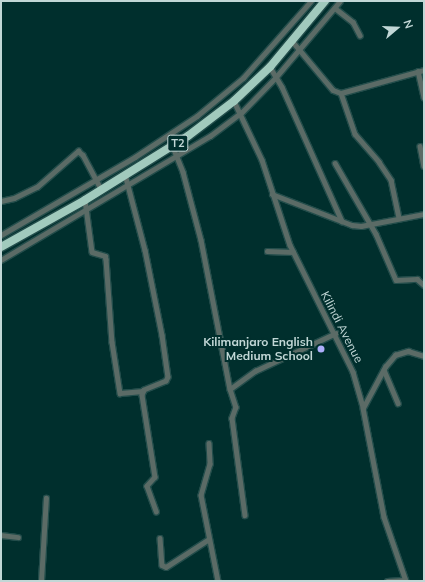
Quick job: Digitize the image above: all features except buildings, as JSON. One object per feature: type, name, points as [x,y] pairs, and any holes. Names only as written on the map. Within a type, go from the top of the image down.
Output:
[{"type":"highway","name":"T2","points":[[1,247],[85,200],[125,174],[173,147],[234,101],[270,67],[293,42],[325,1]]},
{"type":"street","points":[[1,236],[161,141],[223,96],[281,37],[311,1]]},
{"type":"street","points":[[1,260],[177,157],[241,113],[276,78],[340,1]]},
{"type":"street","points":[[335,8],[353,22],[360,35]]},
{"type":"street","points":[[293,42],[333,90],[341,93],[424,70]]},
{"type":"street","points":[[270,67],[342,221]]},
{"type":"street","points":[[418,71],[424,97]]},
{"type":"street","points":[[341,93],[355,134],[380,162],[391,180],[399,218]]},
{"type":"street","name":"Kilindi Avenue","points":[[234,101],[262,160],[272,194],[293,252],[336,333],[353,372],[363,408],[384,517],[406,581]]},
{"type":"street","points":[[420,146],[424,166]]},
{"type":"street","points":[[173,147],[201,240],[230,389],[236,407],[232,418],[245,515]]},
{"type":"street","points":[[1,201],[20,196],[42,184],[78,152],[83,154],[102,190]]},
{"type":"street","points":[[335,163],[369,224],[396,280],[417,279],[424,285]]},
{"type":"street","points":[[85,200],[88,210],[92,252],[105,256],[106,259],[112,342],[120,393],[143,391],[166,381],[168,377],[162,335],[130,185],[125,174]]},
{"type":"street","points":[[272,194],[356,226],[424,214]]},
{"type":"street","points":[[267,251],[293,252]]},
{"type":"street","points":[[230,389],[255,371],[336,333]]},
{"type":"street","points":[[363,408],[390,359],[401,352],[414,351],[424,356]]},
{"type":"street","points":[[384,370],[398,403]]},
{"type":"street","points":[[143,391],[155,477],[147,486],[156,511]]},
{"type":"street","points":[[209,443],[210,464],[201,495],[218,581]]},
{"type":"street","points":[[41,581],[46,498]]},
{"type":"street","points":[[1,535],[18,537]]},
{"type":"street","points":[[160,538],[162,565],[166,567],[209,539]]},
{"type":"street","points":[[387,581],[406,581]]},
{"type":"place","name":"Kilimanjaro English Medium School","points":[[321,349]]}]
